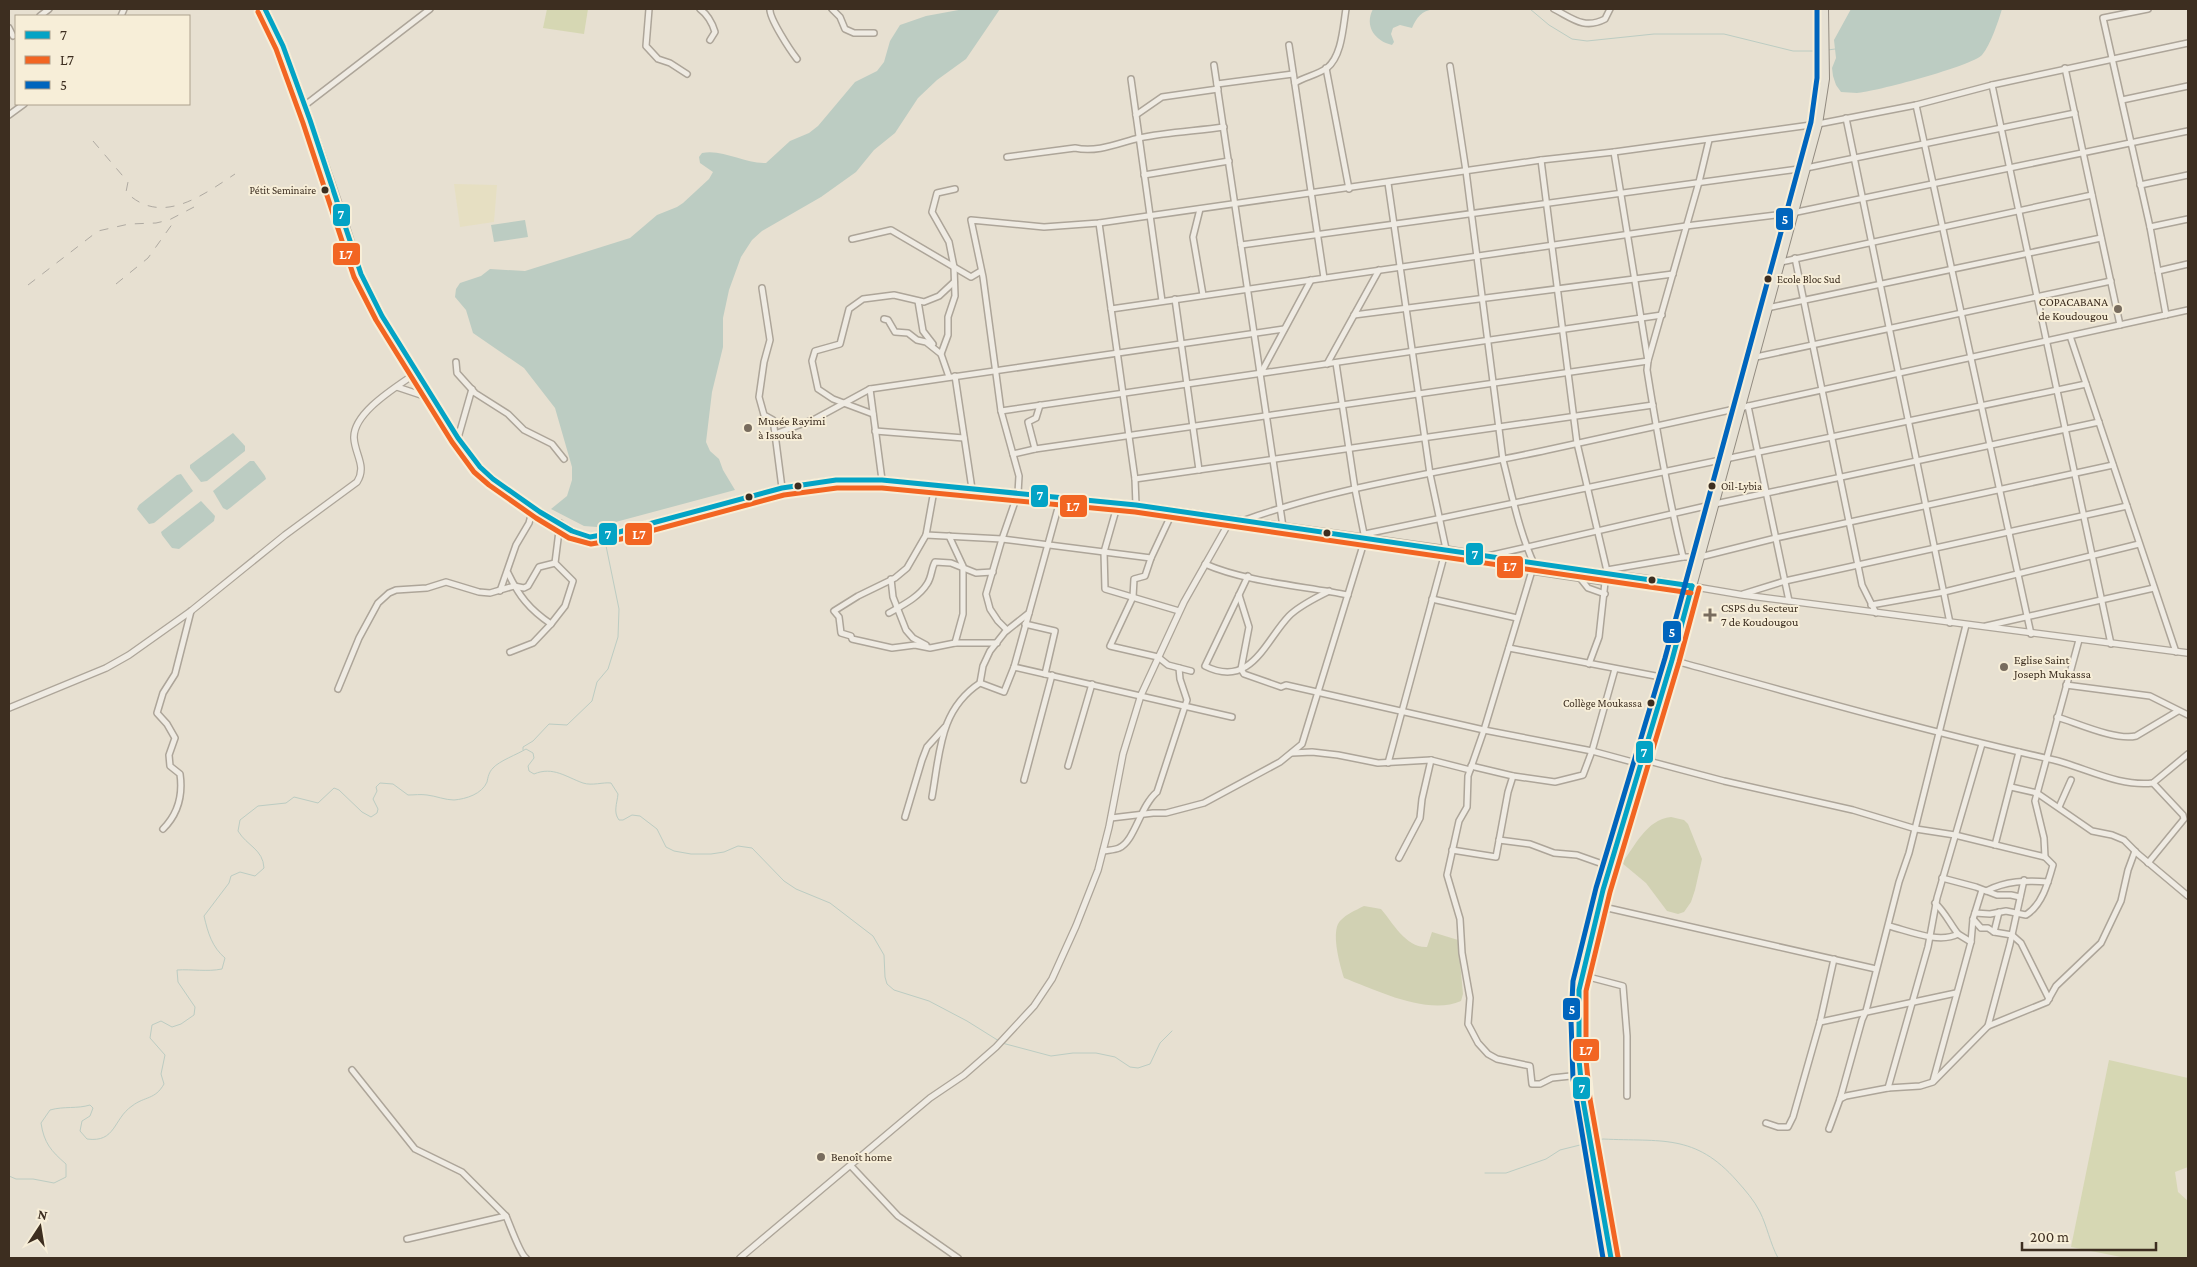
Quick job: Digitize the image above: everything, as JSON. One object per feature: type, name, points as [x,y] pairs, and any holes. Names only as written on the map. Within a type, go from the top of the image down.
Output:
[{"type":"main road","points":[[1611,1258],[1580,1075],[1578,1012],[1581,975],[1610,867],[1672,660],[1727,459],[1745,407],[1767,308],[1818,124],[1825,86],[1826,42],[1824,9]]},
{"type":"street","points":[[265,9],[283,46],[342,213],[361,274],[382,316],[416,373],[458,438],[480,467],[493,479],[533,508],[582,535],[599,536],[619,532],[782,488],[836,480],[882,480],[1136,505],[1446,549],[1605,582],[1599,637],[1589,664]]},
{"type":"street","points":[[304,106],[430,9]]},
{"type":"street","points":[[649,9],[646,46],[658,59],[670,63],[687,74]]},
{"type":"street","points":[[700,9],[708,15],[714,26],[715,32],[710,40]]},
{"type":"street","points":[[770,9],[772,18],[786,45],[798,59]]},
{"type":"street","points":[[832,9],[840,17],[845,29],[854,33],[874,33]]},
{"type":"street","points":[[1295,83],[1326,68],[1333,60],[1340,43],[1346,9]]},
{"type":"street","points":[[1554,9],[1574,21],[1588,24],[1605,20],[1610,9]]},
{"type":"street","points":[[2148,9],[2103,18],[2150,228],[2166,315]]},
{"type":"street","points":[[9,28],[13,38]]},
{"type":"street","points":[[1007,630],[990,609],[986,594],[1002,539],[1018,494],[1019,476],[1001,411],[981,271],[971,220],[1044,227],[1099,223],[1541,160],[1709,140],[1818,124],[1916,105],[2066,68],[2188,43]]},
{"type":"street","points":[[1289,45],[1324,278]]},
{"type":"street","points":[[1214,65],[1283,527]]},
{"type":"street","points":[[1450,66],[1472,214],[1503,460],[1533,568],[1484,730],[1470,768],[1467,786],[1467,807],[1459,820],[1447,874],[1460,919],[1462,953],[1470,998],[1468,1024],[1478,1043],[1488,1054],[1497,1059],[1530,1066],[1532,1084],[1540,1084],[1552,1078],[1580,1075]]},
{"type":"street","points":[[1326,68],[1348,189]]},
{"type":"street","points":[[2066,68],[2120,325]]},
{"type":"street","points":[[1136,115],[1162,97],[1293,74]]},
{"type":"street","points":[[1131,79],[1162,301]]},
{"type":"street","points":[[1992,85],[2111,644]]},
{"type":"street","points":[[2122,100],[2188,86]]},
{"type":"street","points":[[9,115],[23,105]]},
{"type":"street","points":[[1916,105],[2031,634]]},
{"type":"street","points":[[1241,245],[1806,168],[2075,113]]},
{"type":"street","points":[[1846,118],[1950,623]]},
{"type":"street","points":[[1006,157],[1075,148],[1083,150],[1118,145],[1139,138],[1224,127]]},
{"type":"street","points":[[1111,309],[1628,234],[1792,213],[1863,200],[2188,131]]},
{"type":"street","points":[[1684,557],[1673,513],[1647,370],[1709,140]]},
{"type":"street","points":[[1614,152],[1648,361]]},
{"type":"street","points":[[1541,160],[1577,444],[1607,572]]},
{"type":"street","points":[[1144,175],[1229,161]]},
{"type":"street","points":[[2140,185],[2188,175]]},
{"type":"street","points":[[1388,183],[1430,474],[1446,549],[1388,763]]},
{"type":"street","points":[[941,354],[948,335],[948,317],[954,296],[954,267],[948,242],[932,212],[937,193],[955,189]]},
{"type":"street","points":[[1781,262],[2092,195]]},
{"type":"street","points":[[1200,209],[1193,237],[1203,295]]},
{"type":"street","points":[[2150,228],[2188,220]]},
{"type":"street","points":[[1099,223],[1135,479],[1136,505]]},
{"type":"street","points":[[852,239],[891,230],[972,277],[981,271]]},
{"type":"street","points":[[1767,308],[2101,238]]},
{"type":"street","points":[[1795,258],[1862,585],[1876,613]]},
{"type":"street","points":[[2158,271],[2188,264]]},
{"type":"street","points":[[1326,364],[1379,270]]},
{"type":"street","points":[[1354,316],[1673,274]]},
{"type":"street","points":[[1260,373],[1311,280]]},
{"type":"street","points":[[1756,357],[2111,281]]},
{"type":"street","points":[[873,414],[824,395],[818,389],[812,361],[814,351],[840,344],[849,309],[863,299],[894,295],[924,302],[939,296],[954,282]]},
{"type":"street","points":[[762,288],[770,340],[764,362],[759,397],[764,416],[773,420],[782,488]]},
{"type":"street","points":[[1174,300],[1199,470]]},
{"type":"street","points":[[918,301],[923,331],[941,354],[952,377],[972,489]]},
{"type":"street","points":[[1243,521],[1280,507],[1355,489],[1503,460],[2188,310]]},
{"type":"street","points":[[1001,411],[1662,315]]},
{"type":"street","points":[[884,319],[888,320],[895,332],[908,333],[917,340],[926,342],[941,354]]},
{"type":"street","points":[[775,434],[815,419],[870,389],[1284,328]]},
{"type":"street","points":[[2070,336],[2176,652]]},
{"type":"street","points":[[1013,454],[1035,449],[1648,361]]},
{"type":"street","points":[[456,362],[457,373],[475,393],[508,414],[524,430],[552,444],[564,459]]},
{"type":"street","points":[[1111,818],[1182,810],[1204,803],[1280,762],[1302,744],[1365,537],[1355,489],[1336,362]]},
{"type":"street","points":[[9,708],[106,668],[129,655],[191,610],[298,525],[357,482],[362,475],[362,465],[354,438],[355,429],[367,412],[416,373]]},
{"type":"street","points":[[1365,537],[2086,384]]},
{"type":"street","points":[[397,387],[433,399]]},
{"type":"street","points":[[458,438],[472,389]]},
{"type":"street","points":[[870,389],[882,480]]},
{"type":"street","points":[[1035,449],[1028,422],[1036,418],[1040,405]]},
{"type":"street","points":[[1135,479],[1653,405]]},
{"type":"street","points":[[1745,407],[1758,453],[1789,601]]},
{"type":"street","points":[[1486,556],[1673,513],[2099,422]]},
{"type":"street","points":[[875,431],[964,438]]},
{"type":"street","points":[[1607,572],[1684,557],[1700,557],[1776,538],[2113,465]]},
{"type":"street","points":[[935,485],[926,535],[907,568],[834,611],[839,617],[841,633],[850,636],[852,639],[892,648],[915,645],[930,648],[955,643],[997,643]]},
{"type":"street","points":[[980,683],[1004,692],[1014,667],[1046,545],[1061,497]]},
{"type":"street","points":[[1118,503],[1104,552],[1106,589],[1179,612]]},
{"type":"street","points":[[1743,595],[1785,581],[2127,506]]},
{"type":"street","points":[[500,591],[508,573],[516,545],[529,523],[533,508]]},
{"type":"street","points":[[1173,511],[1151,558],[1145,576],[1134,579],[1133,597],[1110,646],[1158,657],[1168,665],[1191,671]]},
{"type":"street","points":[[740,1258],[930,1098],[964,1075],[1004,1039],[1034,1006],[1052,979],[1076,926],[1103,851],[1123,754],[1141,695],[1179,612],[1231,519]]},
{"type":"street","points":[[555,563],[560,523]]},
{"type":"street","points":[[926,535],[1002,539],[1151,558]]},
{"type":"street","points":[[949,536],[963,569],[963,614],[955,643]]},
{"type":"street","points":[[1871,605],[1944,592],[2139,544]]},
{"type":"street","points":[[889,613],[922,590],[928,582],[931,570],[936,562],[951,563],[976,573],[993,572]]},
{"type":"street","points":[[338,689],[360,638],[378,604],[389,593],[396,590],[427,588],[446,582],[478,592],[500,591],[514,586],[524,588],[528,586],[539,567],[555,563]]},
{"type":"street","points":[[510,652],[533,643],[565,606],[573,581],[555,563]]},
{"type":"street","points":[[1205,564],[1222,571],[1348,595]]},
{"type":"street","points":[[1533,568],[1607,572],[1743,595],[2188,653]]},
{"type":"street","points":[[508,573],[514,586],[534,612],[551,624]]},
{"type":"street","points":[[1248,576],[1205,666],[1213,670],[1228,672],[1241,669],[1262,654],[1289,616],[1300,607],[1329,591]]},
{"type":"street","points":[[1580,578],[1588,588],[1605,594]]},
{"type":"street","points":[[891,579],[893,597],[906,630],[913,638],[930,648]]},
{"type":"street","points":[[1980,627],[2154,588]]},
{"type":"street","points":[[1239,595],[1249,627],[1241,669],[1244,674],[1274,685],[1281,687],[1286,685],[1484,730],[1592,751],[1853,810],[1916,829],[1955,835],[2045,857],[2053,865],[2048,882],[2035,910],[2026,915],[1999,912],[1974,916]]},
{"type":"street","points":[[1432,599],[1517,618]]},
{"type":"street","points":[[163,829],[177,811],[181,785],[180,774],[170,766],[169,755],[175,738],[158,713],[163,692],[175,674],[191,610]]},
{"type":"street","points":[[932,797],[945,727],[955,705],[966,692],[980,683],[983,666],[1007,630],[1029,612]]},
{"type":"street","points":[[1026,624],[1055,631],[1045,674]]},
{"type":"street","points":[[1829,1129],[1840,1099],[1866,1011],[1899,882],[1916,829],[1966,625]]},
{"type":"street","points":[[2045,857],[2044,838],[2035,801],[2079,640]]},
{"type":"street","points":[[1508,648],[1666,678]]},
{"type":"street","points":[[1672,660],[1938,734],[2046,758],[2120,780],[2153,783],[2184,819],[2148,863]]},
{"type":"street","points":[[1014,667],[1232,717]]},
{"type":"street","points":[[1103,851],[1120,848],[1132,835],[1146,802],[1157,792],[1187,700],[1179,668]]},
{"type":"street","points":[[1291,753],[1312,752],[1388,763],[1431,760],[1555,782],[1583,775],[1592,751],[1615,669]]},
{"type":"street","points":[[1024,780],[1052,675]]},
{"type":"street","points":[[1068,766],[1092,684]]},
{"type":"street","points":[[2066,685],[2150,696],[2188,715]]},
{"type":"street","points":[[2057,717],[2094,729],[2130,737],[2136,736],[2178,711]]},
{"type":"street","points":[[906,817],[927,747],[945,727]]},
{"type":"street","points":[[1888,1088],[1928,947],[1928,936],[1935,903],[1982,744]]},
{"type":"street","points":[[1995,845],[2019,752]]},
{"type":"street","points":[[2153,783],[2188,754]]},
{"type":"street","points":[[1398,858],[1420,818],[1422,799],[1431,760]]},
{"type":"street","points":[[1452,850],[1496,857],[1508,792],[1514,776]]},
{"type":"street","points":[[2059,807],[2071,780]]},
{"type":"street","points":[[2011,787],[2037,793],[2092,831],[2112,835],[2124,840],[2135,852],[2188,896]]},
{"type":"street","points":[[1499,840],[1530,844],[1554,853],[1577,854],[1610,867]]},
{"type":"street","points":[[1840,1099],[1846,1096],[1888,1088],[1920,1086],[1933,1082],[1988,1026],[2047,1002],[2056,986],[2101,943],[2120,901],[2135,852]]},
{"type":"street","points":[[1942,878],[1976,886],[1997,896],[2011,895],[2020,897]]},
{"type":"street","points":[[1933,1082],[1970,942],[1974,916],[1984,891],[1999,885],[2024,880],[2048,882]]},
{"type":"street","points":[[1988,1026],[2018,913],[2024,880]]},
{"type":"street","points":[[1935,903],[1944,912],[1948,922],[1958,934],[1970,942]]},
{"type":"street","points":[[1599,906],[1876,969]]},
{"type":"street","points":[[1994,932],[1999,912]]},
{"type":"street","points":[[1974,916],[1980,928],[1988,928],[1994,932],[2012,935],[2021,943],[2049,999]]},
{"type":"street","points":[[1889,926],[1928,936],[1946,937],[1958,934]]},
{"type":"street","points":[[1766,1122],[1778,1127],[1788,1127],[1793,1117],[1820,1022],[1834,959]]},
{"type":"street","points":[[1581,975],[1623,986],[1627,1036],[1627,1096]]},
{"type":"street","points":[[1820,1022],[1956,993]]},
{"type":"street","points":[[352,1070],[414,1149],[462,1172],[506,1216],[518,1241],[521,1255],[526,1258]]},
{"type":"street","points":[[851,1166],[898,1216],[958,1258]]},
{"type":"street","points":[[407,1239],[506,1216]]},
{"type":"shaded area","points":[[964,9],[1000,9],[966,59],[937,80],[918,98],[895,133],[874,150],[856,172],[821,197],[762,231],[752,240],[741,257],[729,290],[723,318],[723,347],[712,392],[706,442],[710,451],[719,459],[735,490],[597,527],[584,526],[551,509],[567,496],[572,480],[572,467],[555,408],[524,368],[473,333],[466,310],[455,297],[456,289],[460,283],[481,276],[490,269],[525,271],[630,238],[657,215],[683,203],[709,179],[713,172],[700,163],[699,157],[702,153],[718,153],[758,163],[766,163],[790,141],[809,133],[818,126],[855,82],[877,71],[884,62],[890,41],[900,25],[926,16]]},
{"type":"shaded area","points":[[1373,9],[1434,9],[1420,15],[1412,28],[1400,25],[1393,28],[1391,34],[1394,42],[1392,45],[1381,40],[1373,32],[1370,21]]},
{"type":"shaded area","points":[[1851,9],[2002,9],[1988,45],[1982,55],[1974,60],[1922,78],[1857,93],[1841,92],[1836,85],[1832,68],[1836,58],[1834,40]]},
{"type":"shaded area","points":[[454,184],[497,185],[494,222],[460,227]]},
{"type":"shaded area","points":[[525,220],[528,237],[494,242],[491,225]]},
{"type":"shaded area","points":[[233,433],[245,446],[245,451],[207,481],[201,482],[190,468],[190,465]]},
{"type":"shaded area","points":[[250,461],[254,461],[266,479],[230,508],[227,510],[223,508],[213,491]]},
{"type":"shaded area","points":[[181,474],[193,491],[154,523],[149,524],[137,509],[139,505],[177,475]]},
{"type":"shaded area","points":[[201,501],[215,516],[214,521],[179,549],[172,548],[161,532]]},
{"type":"green space","points":[[547,9],[588,9],[584,34],[543,28]]},
{"type":"green space","points":[[1671,817],[1684,820],[1688,824],[1702,859],[1691,902],[1684,912],[1678,914],[1667,911],[1646,883],[1622,863],[1648,828],[1662,819]]},
{"type":"green space","points":[[1364,906],[1381,909],[1406,939],[1419,946],[1427,947],[1432,932],[1458,940],[1463,994],[1461,1001],[1448,1005],[1433,1005],[1402,1000],[1344,978],[1337,951],[1336,930],[1343,918]]},
{"type":"green space","points":[[2109,1060],[2188,1078],[2188,1167],[2175,1172],[2178,1192],[2188,1201],[2188,1258],[2126,1258],[2071,1247]]},
{"type":"waterway","points":[[1530,9],[1549,25],[1572,39],[1587,41],[1654,34],[1724,34],[1793,51],[1822,51]]},
{"type":"waterway","points":[[1828,50],[1835,49]]},
{"type":"waterway","points":[[523,750],[523,747],[533,741],[549,724],[567,725],[592,701],[597,682],[608,669],[618,637],[619,609],[604,536]]},
{"type":"waterway","points":[[9,1176],[16,1179],[33,1179],[54,1183],[66,1177],[66,1164],[49,1146],[42,1130],[41,1123],[50,1110],[90,1105],[93,1108],[90,1116],[82,1121],[80,1131],[87,1139],[96,1139],[109,1134],[121,1117],[132,1106],[161,1089],[164,1084],[161,1074],[165,1055],[150,1038],[152,1025],[161,1021],[172,1027],[181,1024],[194,1015],[195,1007],[178,982],[177,970],[222,969],[225,958],[211,939],[204,916],[229,883],[231,876],[240,872],[255,876],[264,868],[261,856],[238,831],[240,820],[258,806],[286,803],[294,797],[318,803],[334,788],[339,790],[362,812],[371,817],[377,813],[378,809],[373,799],[377,791],[376,787],[380,783],[393,784],[408,795],[427,795],[451,800],[464,798],[473,795],[485,786],[488,776],[496,765],[526,749],[533,753],[534,758],[528,766],[529,771],[534,774],[547,771],[559,773],[586,784],[611,783],[618,794],[616,811],[619,820],[632,815],[640,816],[657,829],[666,847],[674,851],[691,854],[711,854],[724,852],[738,846],[752,848],[784,881],[796,889],[830,903],[873,936],[884,955],[887,984],[894,990],[929,1001],[999,1041]]},
{"type":"waterway","points":[[1002,1043],[1051,1056],[1073,1053],[1096,1053],[1115,1057],[1130,1067],[1138,1068],[1150,1064],[1160,1043],[1172,1031]]},
{"type":"waterway","points":[[1594,1141],[1603,1139],[1660,1141],[1691,1147],[1706,1155],[1722,1166],[1752,1199],[1762,1217],[1778,1258]]},
{"type":"waterway","points":[[1485,1173],[1506,1173],[1546,1159],[1560,1150],[1588,1143]]},
{"type":"railway","points":[[93,141],[128,182],[126,192],[139,202],[153,207],[182,204],[209,191],[235,174]]},
{"type":"railway","points":[[28,285],[98,231],[129,224],[156,223],[169,220],[194,207]]},
{"type":"railway","points":[[116,284],[148,258],[173,223]]},
{"type":"transit line","name":"7","points":[[265,9],[283,46],[310,120],[361,274],[382,316],[458,438],[480,467],[493,479],[540,512],[572,531],[590,537],[619,532],[782,488],[836,480],[882,480],[1136,505],[1692,586]]},
{"type":"transit line","name":"5","points":[[1603,1258],[1573,1079],[1571,1020],[1573,981],[1596,888],[1665,658],[1811,122],[1817,78],[1817,9]]},
{"type":"transit line","name":"L7","points":[[258,12],[276,49],[303,123],[354,277],[376,320],[452,442],[474,472],[489,485],[536,518],[569,538],[591,544],[621,539],[784,495],[837,488],[882,488],[1135,512],[1691,593]]},
{"type":"transit line","name":"7","points":[[1611,1258],[1583,1100],[1579,1060],[1579,990],[1603,890],[1672,660],[1692,586]]},
{"type":"transit line","name":"L7","points":[[1618,1257],[1590,1099],[1586,1060],[1586,991],[1610,892],[1679,662],[1699,588]]},
{"type":"place","name":"Pétit Seminaire","points":[[325,190]]},
{"type":"place","name":"Ecole Bloc Sud","points":[[1768,279]]},
{"type":"place","name":"COPACABANA de Koudougou","points":[[2118,309]]},
{"type":"place","name":"Musée Rayimi à Issouka","points":[[748,428]]},
{"type":"place","name":"Oil-Lybia","points":[[1712,486]]},
{"type":"place","name":"CSPS du Secteur 7 de Koudougou","points":[[1710,615]]},
{"type":"place","name":"Eglise Saint Joseph Mukassa","points":[[2004,667]]},
{"type":"place","name":"Collège Moukassa","points":[[1651,703]]},
{"type":"place","name":"Benoît home","points":[[821,1157]]}]
